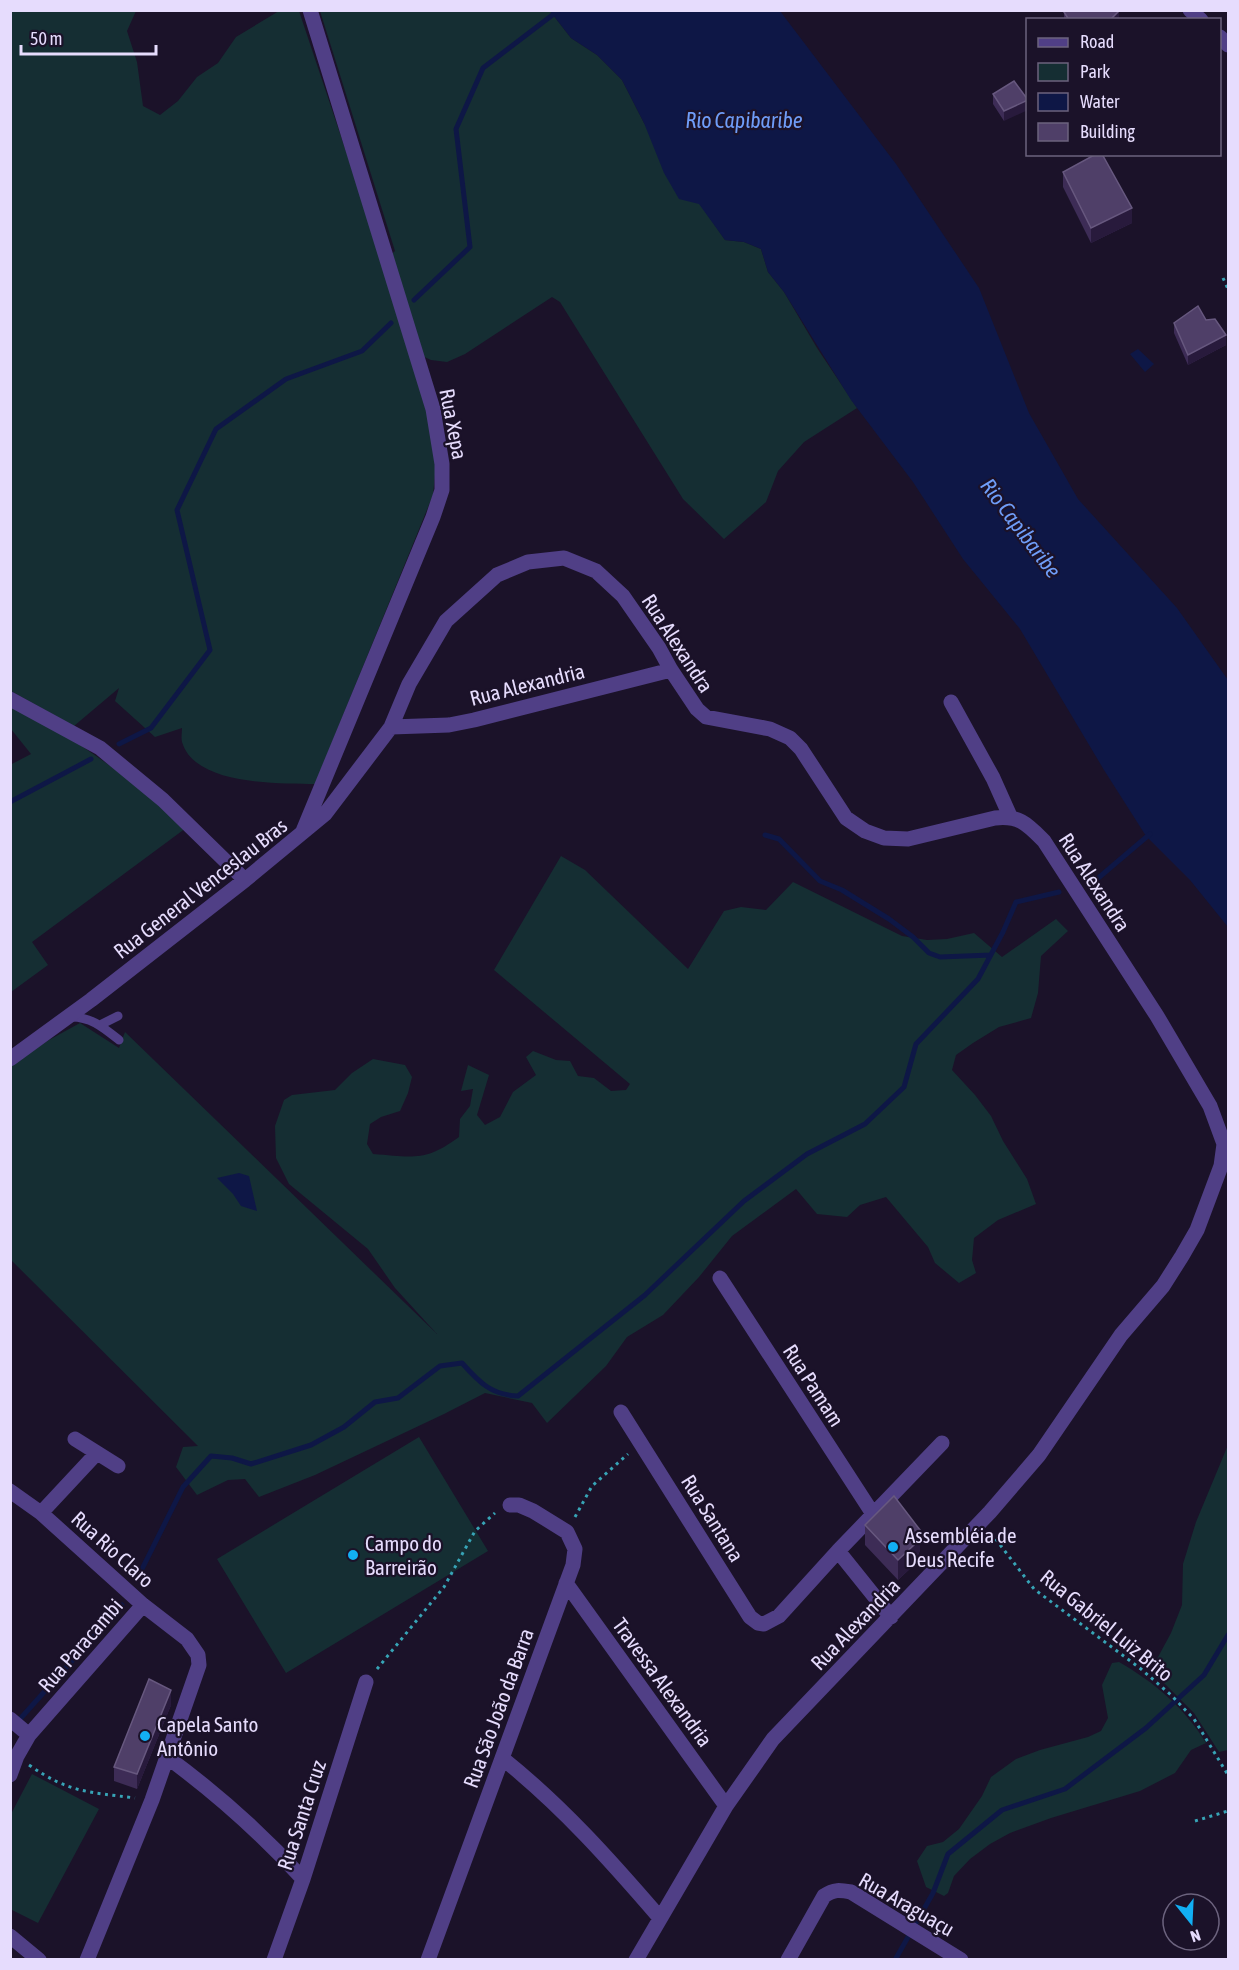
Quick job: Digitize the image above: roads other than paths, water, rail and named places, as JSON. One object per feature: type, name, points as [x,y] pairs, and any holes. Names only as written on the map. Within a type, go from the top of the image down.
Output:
[{"type":"street","name":"Rua Xepa","points":[[301,835],[433,517],[442,490],[442,464],[433,409],[309,10]]},
{"type":"street","name":"Rua Alexandra","points":[[391,727],[409,684],[446,621],[497,575],[528,562],[564,558],[596,571],[623,596],[697,709],[706,717],[770,729],[790,738],[801,749],[846,818],[865,831],[884,838],[908,839],[1010,816],[1028,826],[1044,841],[1157,1016],[1210,1106],[1224,1144]]},
{"type":"street","name":"Rua Alexandria","points":[[391,727],[449,725],[474,720],[671,670]]},
{"type":"street","points":[[10,699],[100,748],[163,800],[246,880]]},
{"type":"street","points":[[951,702],[993,778],[1010,816]]},
{"type":"street","name":"Rua General Venceslau Bras","points":[[10,1059],[246,880],[326,814],[391,727]]},
{"type":"street","name":"Rua Alexandria","points":[[636,1959],[726,1806],[772,1739],[891,1617],[1040,1455],[1121,1335],[1169,1276],[1197,1230],[1221,1166],[1224,1144]]},
{"type":"street","name":"Rua Pamam","points":[[720,1278],[873,1514]]},
{"type":"street","name":"Rua Santana","points":[[621,1412],[750,1617],[758,1623],[764,1624],[778,1616],[838,1551]]},
{"type":"street","points":[[75,1439],[118,1466]]},
{"type":"street","points":[[891,1617],[838,1551],[942,1443]]},
{"type":"street","points":[[41,1513],[96,1454]]},
{"type":"street","name":"Rua Rio Claro","points":[[10,1491],[41,1513],[143,1605],[187,1639],[198,1655],[199,1665],[167,1757]]},
{"type":"street","name":"Rua São João da Barra","points":[[428,1959],[573,1565],[575,1549],[567,1532],[533,1511],[519,1505],[510,1505]]},
{"type":"street","name":"Travessa Alexandria","points":[[566,1583],[726,1806]]},
{"type":"street","name":"Rua Paracambi","points":[[10,1775],[17,1756],[29,1736],[143,1605]]},
{"type":"street","name":"Rua Santa Cruz","points":[[274,1959],[303,1879],[366,1682]]},
{"type":"street","points":[[10,1719],[29,1736]]},
{"type":"street","points":[[87,1959],[152,1800],[167,1757],[202,1783],[279,1853],[303,1879]]},
{"type":"street","points":[[502,1758],[534,1784],[584,1832],[660,1918]]},
{"type":"street","name":"Rua Araguaçu","points":[[788,1959],[824,1896],[838,1890],[851,1892],[961,1959]]},
{"type":"street","points":[[10,1936],[39,1959]]},
{"type":"lane","points":[[68,1017],[81,1016],[100,1025],[119,1040]]},
{"type":"lane","points":[[100,1025],[118,1016]]},
{"type":"water","name":"Rio Capibaribe","points":[[550,11],[780,11],[896,164],[979,288],[1029,413],[1078,499],[1177,608],[1228,680],[1228,927],[1190,880],[1146,836],[1020,629],[963,559],[913,482],[851,400],[784,292],[768,272],[761,249],[744,242],[725,240],[699,204],[679,199],[664,173],[644,123],[622,80],[597,55],[571,38]]},
{"type":"water","points":[[1138,349],[1154,364],[1145,372],[1130,354]]},
{"type":"water","points":[[239,1173],[249,1176],[257,1211],[241,1206],[217,1178]]},
{"type":"waterway","points":[[414,300],[470,247],[456,129],[483,68],[559,10]]},
{"type":"waterway","points":[[119,744],[151,728],[210,650],[177,510],[216,429],[286,379],[362,351],[391,323]]},
{"type":"waterway","points":[[10,802],[91,759]]},
{"type":"waterway","points":[[1090,885],[1150,834]]},
{"type":"waterway","points":[[765,835],[779,839],[820,881],[842,890],[889,919],[913,937],[929,953],[940,957],[991,955]]},
{"type":"waterway","points":[[137,1579],[183,1487],[211,1456],[232,1458],[251,1464],[311,1445],[344,1427],[375,1402],[398,1398],[440,1366],[462,1363],[486,1386],[500,1393],[518,1396],[645,1295],[744,1201],[807,1154],[865,1124],[904,1087],[916,1044],[978,979],[1016,902],[1059,892]]},
{"type":"waterway","points":[[20,1719],[122,1605]]},
{"type":"waterway","points":[[895,1960],[933,1893],[948,1854],[1002,1810],[1065,1789],[1146,1728],[1204,1675],[1228,1635]]},
{"type":"place","name":"Assembléia de Deus Recife","points":[[893,1547]]},
{"type":"place","name":"Campo do Barreirão","points":[[353,1555]]},
{"type":"place","name":"Capela Santo Antônio","points":[[145,1736]]}]
